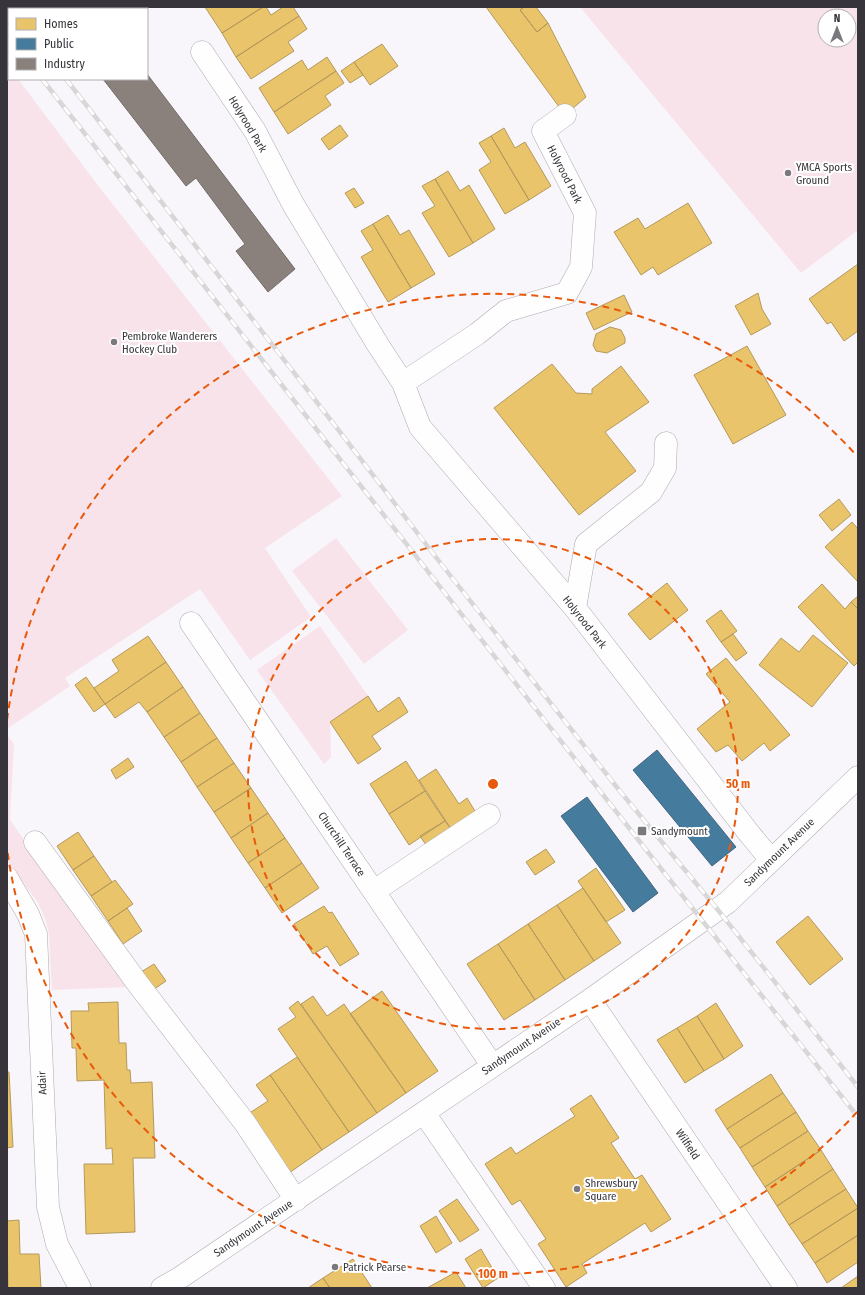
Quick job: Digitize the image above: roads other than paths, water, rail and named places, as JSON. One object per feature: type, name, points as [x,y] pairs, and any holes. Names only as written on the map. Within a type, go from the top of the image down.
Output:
[{"type":"street","name":"Holyrood Park","points":[[202,52],[255,131],[293,204],[403,383],[420,427],[575,608],[771,860]]},
{"type":"street","name":"Holyrood Park","points":[[403,383],[477,334],[506,311],[567,293],[581,267],[585,213],[543,131],[565,115]]},
{"type":"street","points":[[575,608],[586,544],[651,492],[665,468],[666,443]]},
{"type":"street","name":"Churchill Terrace","points":[[191,623],[492,1065]]},
{"type":"street","name":"Sandymount Avenue","points":[[162,1288],[178,1279],[296,1200],[492,1065],[590,1000],[728,902],[858,777]]},
{"type":"street","points":[[374,891],[489,815]]},
{"type":"street","points":[[35,842],[138,984],[245,1123],[296,1200]]},
{"type":"street","name":"Adair","points":[[7,878],[28,914],[36,934],[48,1207],[57,1244],[80,1288]]},
{"type":"street","name":"Wilfield","points":[[590,1000],[786,1288]]},
{"type":"street","points":[[424,1113],[544,1288]]},
{"type":"railway","points":[[43,80],[651,856],[858,1117]]},
{"type":"railway","points":[[67,80],[435,556],[619,790],[718,910],[858,1087]]},
{"type":"place","name":"YMCA Sports Ground","points":[[788,173]]},
{"type":"place","name":"Pembroke Wanderers Hockey Club","points":[[114,342]]},
{"type":"place","name":"Sandymount","points":[[642,831]]},
{"type":"place","name":"Shrewsbury Square","points":[[577,1189]]},
{"type":"place","name":"Patrick Pearse","points":[[335,1267]]}]
